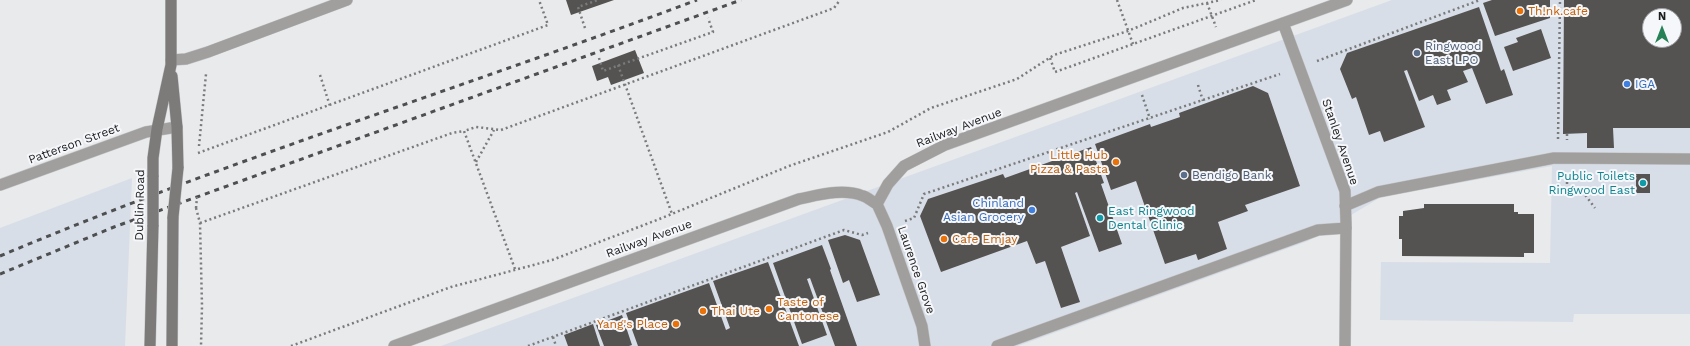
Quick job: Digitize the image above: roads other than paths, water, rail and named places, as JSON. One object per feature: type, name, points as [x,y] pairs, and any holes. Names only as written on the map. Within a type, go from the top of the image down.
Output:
[{"type":"main road","name":"Dublin Road","points":[[171,0],[171,63],[178,127],[178,168],[173,217],[172,346]]},
{"type":"main road","name":"Dublin Road","points":[[150,346],[153,158],[157,129],[171,63]]},
{"type":"street","points":[[171,63],[208,52],[347,0]]},
{"type":"street","name":"Railway Avenue","points":[[394,346],[799,199],[826,193],[845,192],[863,196],[877,204],[888,184],[904,166],[945,145],[1347,0]]},
{"type":"street","name":"Stanley Avenue","points":[[1283,23],[1345,191],[1345,346]]},
{"type":"street","name":"Patterson Street","points":[[0,185],[146,132],[157,129],[178,127]]},
{"type":"street","points":[[1345,206],[1378,192],[1558,158],[1690,158]]},
{"type":"street","name":"Laurence Grove","points":[[877,204],[887,226],[922,326],[925,346]]},
{"type":"street","points":[[997,346],[1318,230],[1346,228]]},
{"type":"railway","points":[[0,256],[172,188],[697,0]]},
{"type":"railway","points":[[0,274],[114,227],[741,0]]},
{"type":"place","name":"Th!nk.cafe","points":[[1520,11]]},
{"type":"place","name":"Ringwood East LPO","points":[[1417,53]]},
{"type":"place","name":"IGA","points":[[1627,84]]},
{"type":"place","name":"Little Hub Pizza & Pasta","points":[[1116,162]]},
{"type":"place","name":"Bendigo Bank","points":[[1184,175]]},
{"type":"place","name":"Public Toilets Ringwood East","points":[[1643,183]]},
{"type":"place","name":"Chinland Asian Grocery","points":[[1032,210]]},
{"type":"place","name":"East Ringwood Dental Clinic","points":[[1100,218]]},
{"type":"place","name":"Cafe Emjay","points":[[944,239]]},
{"type":"place","name":"Taste of Cantonese","points":[[769,309]]},
{"type":"place","name":"Thai Ute","points":[[703,311]]},
{"type":"place","name":"Yang's Place","points":[[676,324]]}]
